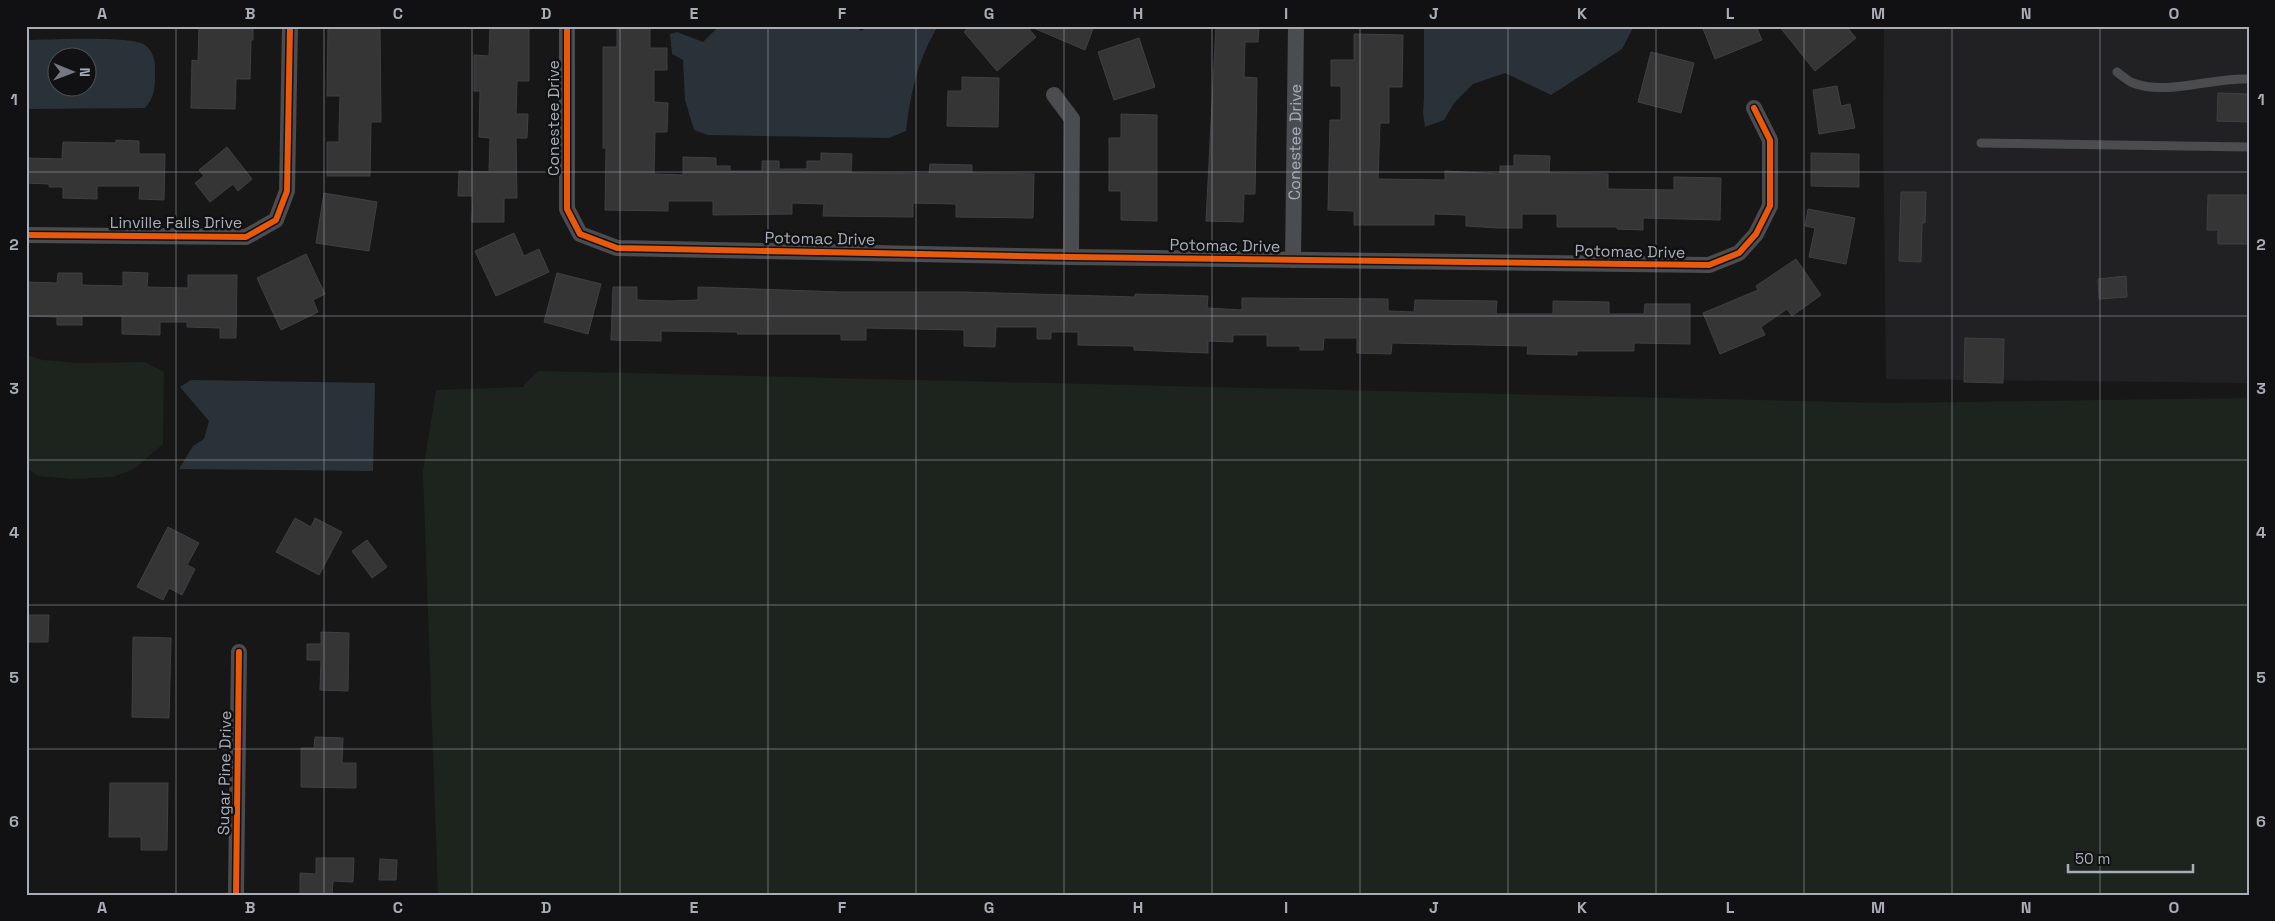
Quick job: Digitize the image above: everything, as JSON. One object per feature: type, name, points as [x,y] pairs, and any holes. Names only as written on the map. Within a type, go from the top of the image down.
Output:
[{"type":"street","name":"Linville Falls Drive","points":[[26,235],[246,238],[276,220],[287,191],[290,26]]},
{"type":"street","name":"Conestee Drive","points":[[567,26],[567,209]]},
{"type":"street","name":"Conestee Drive","points":[[1293,260],[1296,26]]},
{"type":"street","points":[[1054,95],[1072,119],[1070,257]]},
{"type":"street","name":"Potomac Drive","points":[[567,209],[580,234],[617,248],[1070,257],[1709,266],[1739,253],[1756,234],[1770,206],[1770,140],[1754,108]]},
{"type":"street","name":"Sugar Pine Drive","points":[[236,895],[240,652]]},
{"type":"lane","points":[[2117,72],[2133,83],[2160,88],[2233,78],[2249,79]]},
{"type":"lane","points":[[1981,143],[2249,147]]},
{"type":"shaded area","points":[[725,26],[856,26],[861,31],[870,26],[938,26],[925,52],[916,77],[906,131],[889,138],[708,135],[694,130],[685,100],[683,60],[672,54],[670,34],[677,32],[703,42],[717,28]]},
{"type":"shaded area","points":[[1424,26],[1634,26],[1622,49],[1551,95],[1505,73],[1473,84],[1454,103],[1444,120],[1425,127],[1423,113]]},
{"type":"shaded area","points":[[1884,26],[2249,26],[2249,383],[1886,379],[1883,130]]},
{"type":"shaded area","points":[[107,39],[137,42],[145,45],[152,54],[155,64],[153,95],[145,108],[26,109],[26,40]]},
{"type":"shaded area","points":[[26,355],[43,360],[78,363],[145,362],[164,372],[163,444],[134,469],[113,477],[72,479],[38,476],[26,467]]},
{"type":"shaded area","points":[[538,371],[1887,403],[2249,398],[2249,895],[438,895],[423,471],[436,390],[524,387]]},
{"type":"shaded area","points":[[191,380],[375,383],[373,471],[179,469],[193,446],[204,439],[209,421],[180,387]]},
{"type":"building","points":[[199,26],[253,26],[250,79],[236,79],[235,109],[191,108],[192,60],[198,61]]},
{"type":"building","points":[[328,26],[380,27],[381,122],[371,122],[370,176],[327,176],[327,142],[339,142],[340,96],[327,96]]},
{"type":"building","points":[[490,26],[529,26],[529,81],[517,81],[516,114],[528,114],[527,138],[516,138],[517,198],[504,198],[504,222],[472,222],[473,196],[458,196],[459,171],[489,172],[490,138],[479,137],[480,91],[474,91],[474,55],[489,56]]},
{"type":"building","points":[[617,26],[650,26],[650,48],[667,48],[667,70],[654,70],[654,102],[668,103],[667,132],[655,132],[654,174],[683,175],[683,157],[716,158],[716,166],[730,166],[730,171],[762,171],[762,161],[779,161],[779,169],[807,169],[807,161],[821,161],[821,153],[852,154],[851,173],[929,174],[930,164],[972,165],[972,173],[1034,174],[1033,218],[956,217],[956,204],[913,203],[913,217],[823,216],[824,204],[792,203],[792,214],[713,215],[713,201],[668,201],[668,211],[605,210],[606,148],[603,148],[603,47],[617,47]]},
{"type":"building","points":[[970,26],[1026,26],[1036,37],[997,71],[964,32]]},
{"type":"building","points":[[1029,26],[1094,26],[1085,50]]},
{"type":"building","points":[[1216,26],[1259,26],[1258,42],[1245,42],[1244,77],[1257,78],[1255,194],[1244,194],[1243,222],[1206,221]]},
{"type":"building","points":[[1702,26],[1756,26],[1762,40],[1715,59]]},
{"type":"building","points":[[1779,26],[1846,26],[1856,38],[1815,71]]},
{"type":"building","points":[[1354,34],[1403,35],[1402,87],[1389,87],[1389,123],[1380,123],[1378,179],[1445,180],[1445,171],[1500,174],[1500,166],[1514,166],[1514,155],[1550,156],[1549,173],[1608,174],[1608,189],[1674,190],[1674,177],[1721,178],[1720,220],[1643,218],[1643,230],[1617,229],[1617,227],[1557,227],[1557,214],[1522,214],[1522,228],[1499,228],[1466,226],[1466,215],[1434,214],[1434,225],[1354,225],[1354,211],[1328,210],[1330,120],[1341,120],[1341,86],[1331,86],[1331,60],[1354,60]]},
{"type":"building","points":[[1139,38],[1155,87],[1114,100],[1098,52]]},
{"type":"building","points":[[1651,52],[1694,63],[1681,113],[1638,102]]},
{"type":"building","points":[[962,77],[999,78],[998,127],[947,126],[948,91],[962,91]]},
{"type":"building","points":[[1837,86],[1841,106],[1850,104],[1855,128],[1819,134],[1813,90]]},
{"type":"building","points":[[2218,93],[2249,94],[2249,122],[2217,121]]},
{"type":"building","points":[[1121,114],[1157,115],[1157,221],[1121,220],[1121,191],[1109,191],[1109,138],[1121,138]]},
{"type":"building","points":[[116,140],[139,141],[139,154],[165,154],[164,200],[139,199],[140,186],[97,186],[97,199],[63,198],[63,187],[49,187],[49,184],[26,183],[26,158],[62,159],[63,142],[116,143]]},
{"type":"building","points":[[227,147],[252,179],[238,191],[233,184],[210,202],[195,183],[204,176],[199,170]]},
{"type":"building","points":[[1811,153],[1859,154],[1859,187],[1811,186]]},
{"type":"building","points":[[1901,192],[1926,192],[1925,223],[1922,223],[1921,262],[1899,261]]},
{"type":"building","points":[[324,193],[377,202],[369,251],[316,243]]},
{"type":"building","points":[[2208,195],[2249,195],[2249,244],[2218,244],[2218,230],[2207,230]]},
{"type":"building","points":[[1808,209],[1855,218],[1846,264],[1809,257],[1815,228],[1805,226]]},
{"type":"building","points":[[514,233],[524,256],[539,249],[549,272],[496,296],[475,251]]},
{"type":"building","points":[[306,254],[325,294],[313,300],[318,312],[281,330],[257,278]]},
{"type":"building","points":[[1796,259],[1821,295],[1792,316],[1787,309],[1761,327],[1765,335],[1720,354],[1703,313],[1758,290],[1756,286]]},
{"type":"building","points":[[123,272],[148,273],[147,287],[188,288],[188,275],[237,275],[236,338],[220,338],[220,328],[187,327],[187,322],[160,322],[160,335],[122,334],[122,316],[82,316],[82,325],[57,325],[57,317],[26,316],[26,282],[57,283],[58,273],[82,273],[82,285],[123,286]]},
{"type":"building","points":[[557,273],[601,284],[588,334],[544,322]]},
{"type":"building","points":[[2126,276],[2127,297],[2099,299],[2098,279]]},
{"type":"building","points":[[613,287],[637,287],[637,300],[670,301],[698,300],[698,287],[841,292],[964,292],[1135,297],[1135,294],[1208,296],[1207,308],[1242,310],[1242,298],[1388,299],[1388,311],[1414,312],[1415,300],[1497,301],[1496,314],[1553,314],[1553,301],[1609,302],[1609,314],[1644,314],[1645,304],[1690,304],[1690,344],[1634,343],[1634,351],[1577,351],[1577,355],[1527,354],[1528,346],[1392,343],[1391,354],[1357,353],[1357,338],[1324,338],[1323,350],[1300,350],[1300,346],[1267,346],[1267,335],[1233,335],[1233,342],[1208,341],[1208,353],[1134,350],[1134,346],[1078,345],[1078,332],[1051,332],[1051,339],[1037,339],[1037,327],[996,327],[995,347],[964,346],[964,330],[866,328],[866,340],[841,340],[841,334],[737,334],[738,332],[661,331],[661,341],[611,340]]},
{"type":"building","points":[[1965,338],[2004,339],[2003,383],[1964,382]]},
{"type":"building","points":[[295,518],[311,527],[315,518],[342,532],[319,575],[276,552]]},
{"type":"building","points":[[168,527],[199,543],[187,565],[195,569],[182,595],[169,588],[163,600],[137,587]]},
{"type":"building","points":[[367,540],[387,567],[372,578],[352,551]]},
{"type":"building","points":[[29,615],[49,615],[48,642],[29,642]]},
{"type":"building","points":[[321,632],[349,633],[348,691],[320,690],[321,660],[307,660],[307,644],[321,644]]},
{"type":"building","points":[[133,637],[171,638],[169,718],[132,717]]},
{"type":"building","points":[[315,737],[343,738],[342,763],[356,763],[356,788],[301,787],[301,748],[314,748]]},
{"type":"building","points":[[110,783],[168,783],[167,850],[141,850],[141,837],[109,837]]},
{"type":"building","points":[[316,858],[354,858],[353,882],[333,881],[332,895],[300,895],[300,873],[316,874]]},
{"type":"building","points":[[380,859],[397,860],[396,880],[379,880]]},
{"type":"cycle path","points":[[26,235],[246,237],[276,220],[287,191],[290,26]]},
{"type":"cycle path","points":[[567,26],[567,209],[580,234],[617,248],[1071,257],[1709,265],[1739,253],[1756,234],[1770,206],[1770,140],[1754,108]]},
{"type":"cycle path","points":[[236,895],[239,652]]}]
